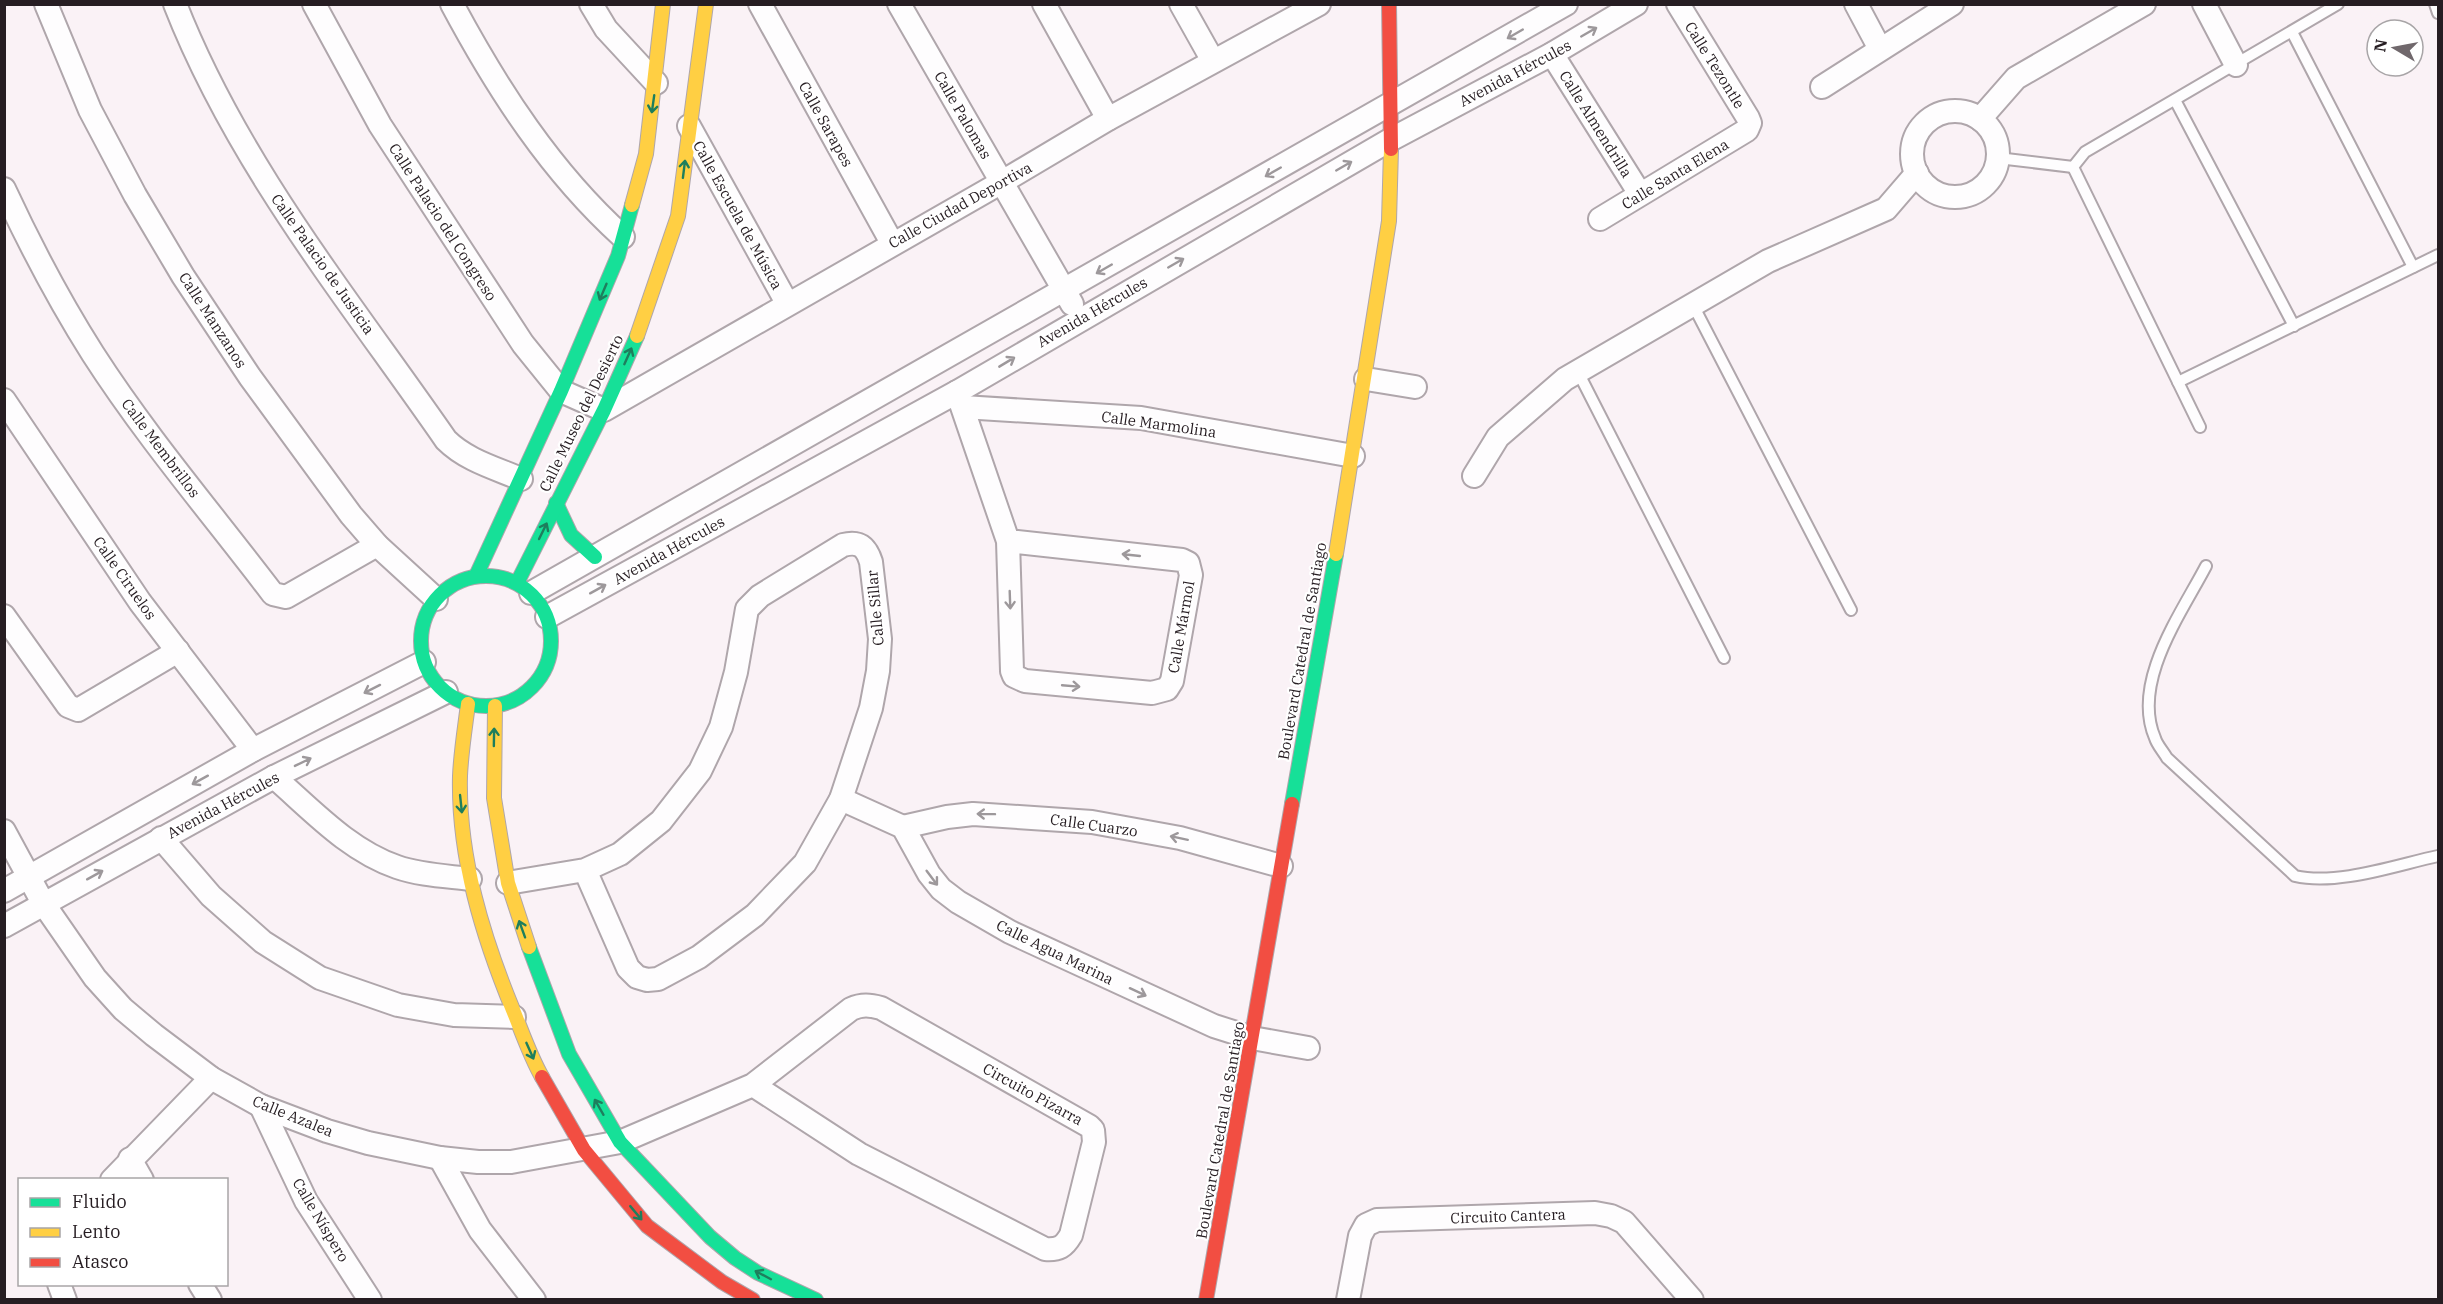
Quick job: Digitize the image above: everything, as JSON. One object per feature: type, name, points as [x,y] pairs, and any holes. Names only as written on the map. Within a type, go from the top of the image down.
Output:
[{"type":"street","name":"Calle Manzanos","points":[[46,4],[90,110],[135,195],[183,276],[250,377],[351,515],[377,545],[436,599]]},
{"type":"street","name":"Calle Palacio de Justicia","points":[[175,4],[194,52],[249,155],[303,238],[446,440],[457,451],[469,458],[521,479]]},
{"type":"street","name":"Calle Palacio del Congreso","points":[[314,4],[380,125],[517,334],[561,391],[604,410]]},
{"type":"street","points":[[452,4],[482,58],[524,123],[560,172],[596,212],[623,237]]},
{"type":"street","points":[[591,4],[606,29],[656,83]]},
{"type":"street","name":"Calle Museo del Desierto","points":[[476,576],[561,391],[618,256],[646,154],[656,83],[663,4]]},
{"type":"street","name":"Calle Museo del Desierto","points":[[524,588],[556,503],[604,410],[637,336],[678,216],[706,4]]},
{"type":"street","name":"Calle Sarapes","points":[[760,4],[892,243]]},
{"type":"street","name":"Calle Palomas","points":[[899,4],[1081,318]]},
{"type":"street","points":[[1044,4],[1108,119]]},
{"type":"street","points":[[1181,4],[1213,61]]},
{"type":"street","name":"Calle Ciudad Deportiva","points":[[604,410],[1108,119],[1319,4]]},
{"type":"street","name":"Boulevard Catedral de Santiago","points":[[1206,1299],[1353,456],[1391,205],[1389,4]]},
{"type":"street","name":"Avenida Hércules","points":[[524,588],[595,557],[656,523],[1566,4]]},
{"type":"street","name":"Avenida Hércules","points":[[547,617],[669,550],[960,399],[1081,318],[1390,140],[1552,54],[1636,4]]},
{"type":"street","name":"Calle Tezontle","points":[[1677,4],[1748,118],[1749,127]]},
{"type":"street","points":[[1856,4],[1880,49]]},
{"type":"street","points":[[1822,87],[1952,4]]},
{"type":"street","points":[[1980,119],[2016,78],[2144,4]]},
{"type":"street","points":[[2204,4],[2236,64]]},
{"type":"street","name":"Calle Almendrilla","points":[[1552,54],[1640,194]]},
{"type":"street","points":[[1953,111],[1967,112],[1980,119],[1991,130],[1998,158],[1994,172],[1974,193],[1960,197],[1947,196],[1934,192],[1924,184],[1913,161],[1912,148],[1917,134],[1926,122],[1938,114],[1953,111]]},
{"type":"street","name":"Calle Escuela de Música","points":[[689,126],[788,303]]},
{"type":"street","name":"Calle Santa Elena","points":[[1600,219],[1749,127]]},
{"type":"street","points":[[1474,476],[1498,437],[1565,380],[1768,261],[1886,208],[1917,173]]},
{"type":"street","name":"Calle Membrillos","points":[[4,189],[11,220],[93,353],[141,423],[273,594],[286,597],[377,545]]},
{"type":"street","points":[[1366,379],[1415,387]]},
{"type":"street","name":"Calle Marmolina","points":[[960,399],[1133,417],[1353,456]]},
{"type":"street","name":"Calle Mármol","points":[[960,399],[1008,542],[1014,676],[1025,681],[1152,693],[1167,689],[1172,681],[1191,575],[1188,563],[1182,560],[1008,542]]},
{"type":"street","name":"Calle Ciruelos","points":[[4,400],[140,602],[253,750]]},
{"type":"street","points":[[556,503],[571,535],[595,557]]},
{"type":"street","name":"Calle Sillar","points":[[508,883],[585,870],[620,854],[661,821],[700,771],[721,727],[736,672],[744,618],[752,602],[843,545],[861,544],[867,550],[871,562],[880,639],[878,671],[871,708],[841,799],[804,863],[755,915],[699,957],[658,979],[647,980],[637,977],[628,968],[585,870]]},
{"type":"street","points":[[476,576],[502,577],[524,588],[547,617],[551,646],[542,674],[522,696],[495,706],[468,704],[446,692],[424,662],[421,646],[422,629],[427,613],[436,599],[454,584],[476,576]]},
{"type":"street","points":[[4,616],[68,706],[78,710],[178,651]]},
{"type":"street","points":[[4,891],[253,750],[424,662]]},
{"type":"street","name":"Avenida Hércules","points":[[4,927],[43,903],[274,777],[446,692]]},
{"type":"street","points":[[468,704],[460,774],[460,797],[470,879],[484,934],[514,1017],[539,1072],[584,1150],[647,1226],[716,1291],[747,1298]]},
{"type":"street","points":[[495,706],[494,798],[508,883],[518,917],[569,1054],[620,1142],[710,1237],[758,1273],[816,1299]]},
{"type":"street","points":[[274,777],[345,840],[370,856],[397,867],[422,873],[470,879]]},
{"type":"street","points":[[841,799],[903,827]]},
{"type":"street","name":"Calle Cuarzo","points":[[903,827],[973,814],[1092,822],[1180,838],[1281,866]]},
{"type":"street","name":"Calle Agua Marina","points":[[903,827],[928,874],[941,889],[958,902],[1038,946],[1214,1026],[1252,1038],[1308,1048]]},
{"type":"street","name":"Calle Azalea","points":[[4,831],[43,903],[95,978],[123,1009],[211,1078],[261,1106],[327,1131],[368,1143],[440,1158],[478,1162],[511,1162],[620,1142]]},
{"type":"street","points":[[161,838],[211,896],[254,934],[320,978],[398,1005],[454,1015],[514,1017]]},
{"type":"street","name":"Circuito Pizarra","points":[[620,1142],[753,1085],[851,1009],[861,1005],[881,1008],[1093,1130],[1094,1142],[1071,1235],[1066,1244],[1057,1250],[1045,1249],[859,1154],[753,1085]]},
{"type":"street","points":[[113,1178],[211,1078]]},
{"type":"street","name":"Calle Níspero","points":[[261,1106],[306,1201],[370,1299]]},
{"type":"street","points":[[440,1158],[480,1230],[534,1299]]},
{"type":"street","points":[[130,1159],[141,1178]]},
{"type":"street","name":"Circuito Cantera","points":[[1348,1299],[1360,1236],[1366,1225],[1377,1220],[1595,1213],[1611,1216],[1624,1222],[1692,1299]]},
{"type":"street","points":[[201,1286],[210,1299]]},
{"type":"lane","points":[[2073,167],[2085,152],[2338,4]]},
{"type":"lane","points":[[2435,4],[2439,13]]},
{"type":"lane","points":[[2292,32],[2414,267]]},
{"type":"lane","points":[[2175,100],[2294,326]]},
{"type":"lane","points":[[1998,158],[2073,167]]},
{"type":"lane","points":[[2073,167],[2200,427]]},
{"type":"lane","points":[[2178,382],[2439,255]]},
{"type":"lane","points":[[1694,305],[1851,610]]},
{"type":"lane","points":[[1578,372],[1724,658]]},
{"type":"lane","points":[[2206,566],[2158,657],[2150,687],[2149,714],[2154,738],[2167,758],[2295,876],[2311,880],[2331,879],[2439,856]]},
{"type":"traffic: fast","points":[[476,576],[561,391],[618,256],[632,205]]},
{"type":"traffic: fast","points":[[517,583],[604,410],[637,336]]},
{"type":"traffic: fast","points":[[556,503],[571,535],[595,557]]},
{"type":"traffic: fast","points":[[1292,804],[1336,554]]},
{"type":"traffic: fast","points":[[486,576],[511,581],[532,595],[546,616],[551,641],[546,666],[532,687],[511,701],[486,706],[461,701],[440,687],[426,666],[421,641],[426,616],[440,595],[461,581],[486,576]]},
{"type":"traffic: fast","points":[[529,947],[569,1054],[620,1142],[710,1237],[735,1258],[758,1273],[816,1300]]},
{"type":"traffic: slow","points":[[632,205],[646,154],[663,4]]},
{"type":"traffic: slow","points":[[637,336],[678,216],[706,4]]},
{"type":"traffic: slow","points":[[1336,554],[1389,221],[1391,149]]},
{"type":"traffic: slow","points":[[468,704],[460,776],[460,806],[468,866],[492,954],[526,1044],[542,1077]]},
{"type":"traffic: slow","points":[[495,706],[494,798],[508,883],[529,947]]},
{"type":"traffic: jam","points":[[1389,4],[1391,149]]},
{"type":"traffic: jam","points":[[1206,1300],[1292,804]]},
{"type":"traffic: jam","points":[[542,1077],[584,1150],[647,1226],[722,1282],[753,1300]]}]
